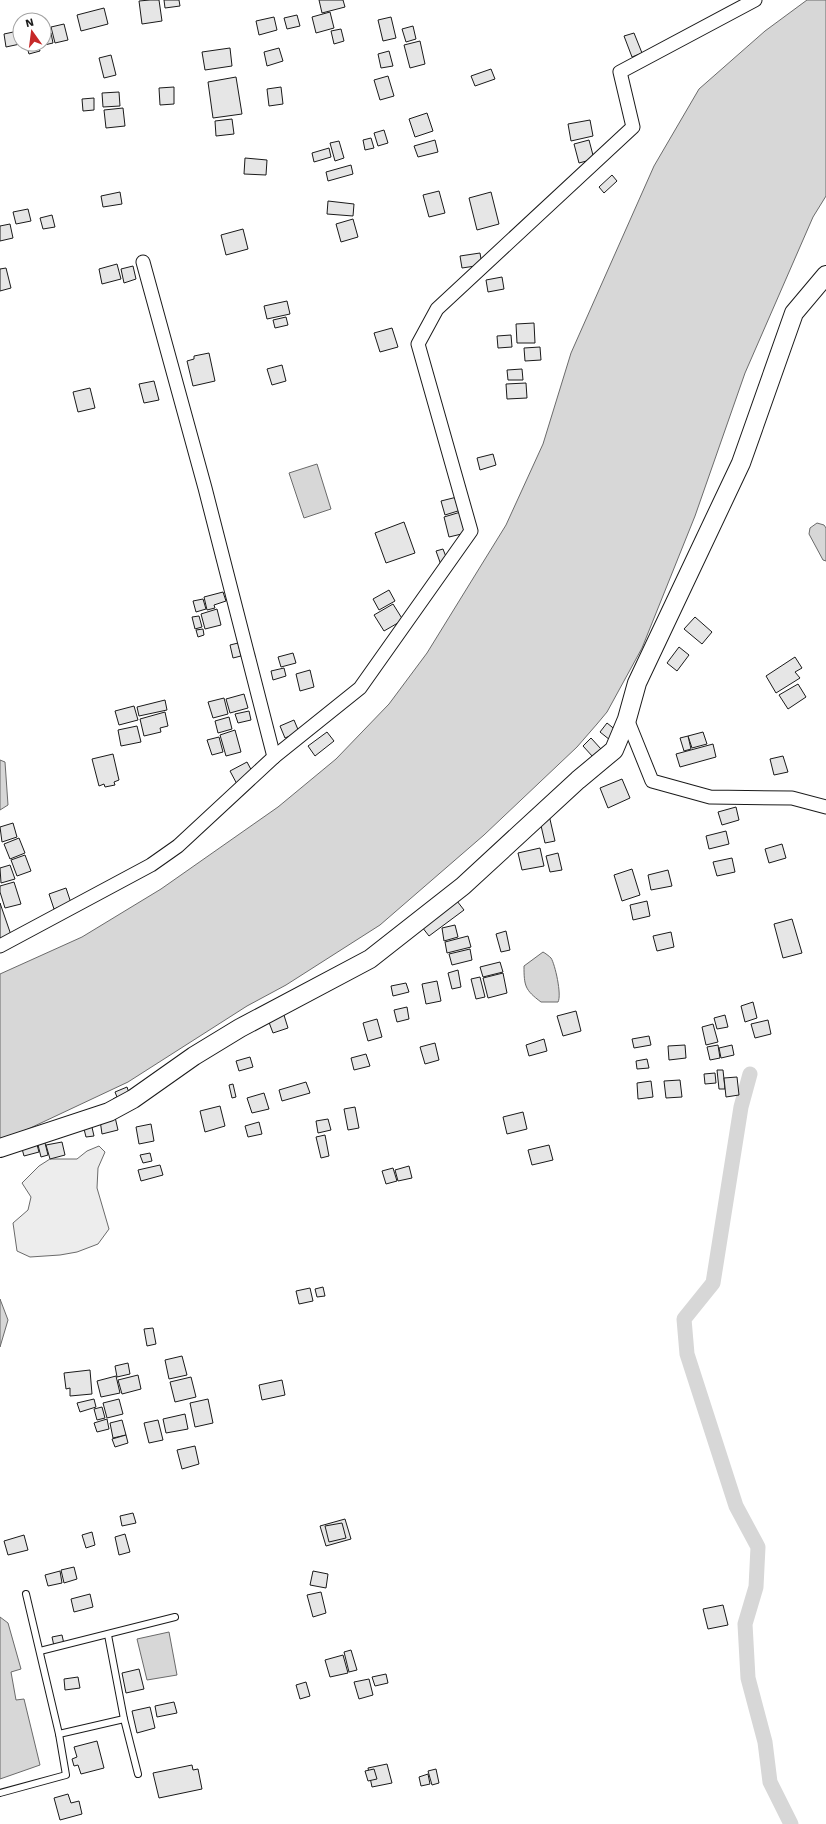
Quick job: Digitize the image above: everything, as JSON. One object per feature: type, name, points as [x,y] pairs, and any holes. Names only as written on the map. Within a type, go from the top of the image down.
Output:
[{"type":"street","points":[[0,946],[151,865],[178,846],[274,757],[360,688],[472,531],[418,344],[438,309],[633,127],[620,72],[755,0]]},
{"type":"street","points":[[143,262],[206,488],[274,757]]},
{"type":"street","points":[[0,1148],[109,1112],[133,1099],[194,1056],[240,1028],[370,959],[463,886],[578,780],[614,750],[627,719],[638,683],[741,463],[794,313],[826,275]]},
{"type":"street","points":[[627,719],[652,781],[710,798],[792,798],[826,807]]},
{"type":"lane","points":[[0,1793],[66,1775],[59,1734],[26,1594]]},
{"type":"lane","points":[[40,1651],[175,1617]]},
{"type":"lane","points":[[108,1634],[124,1719],[138,1774]]},
{"type":"lane","points":[[59,1734],[124,1719]]},
{"type":"shaded area","points":[[807,0],[826,0],[826,196],[813,217],[745,373],[695,516],[642,648],[607,712],[577,747],[484,835],[380,925],[286,985],[247,1006],[128,1082],[26,1130],[0,1139],[0,974],[82,937],[161,889],[278,807],[336,759],[389,704],[427,653],[506,525],[543,444],[571,353],[654,166],[699,89],[765,31]]},
{"type":"shaded area","points":[[317,464],[331,509],[304,518],[289,473]]},
{"type":"shaded area","points":[[817,523],[824,525],[826,528],[826,561],[823,560],[809,534],[810,528]]},
{"type":"shaded area","points":[[0,760],[5,762],[8,805],[0,810]]},
{"type":"shaded area","points":[[543,952],[551,958],[554,966],[559,987],[558,1002],[541,1002],[526,987],[524,966]]},
{"type":"shaded area","points":[[99,1146],[105,1152],[98,1168],[97,1188],[109,1229],[98,1244],[77,1252],[60,1255],[30,1257],[17,1251],[13,1223],[28,1210],[31,1197],[22,1183],[39,1166],[50,1159],[77,1159],[87,1151]]},
{"type":"shaded area","points":[[0,1299],[8,1320],[0,1347]]},
{"type":"shaded area","points":[[0,1617],[8,1623],[21,1669],[11,1672],[16,1700],[24,1699],[40,1765],[0,1779]]},
{"type":"shaded area","points":[[169,1632],[177,1675],[147,1680],[137,1639]]},
{"type":"building","points":[[159,0],[162,21],[142,24],[139,1]]},
{"type":"building","points":[[164,0],[179,0],[180,6],[165,8]]},
{"type":"building","points":[[319,0],[343,0],[345,7],[322,13]]},
{"type":"building","points":[[104,8],[108,24],[81,31],[77,15]]},
{"type":"building","points":[[330,12],[334,28],[316,33],[312,17]]},
{"type":"building","points":[[297,15],[300,26],[287,29],[284,18]]},
{"type":"building","points":[[274,17],[277,30],[259,35],[256,21]]},
{"type":"building","points":[[391,17],[396,38],[383,41],[378,20]]},
{"type":"building","points":[[64,24],[68,40],[55,43],[52,27]]},
{"type":"building","points":[[413,26],[416,39],[406,42],[402,29]]},
{"type":"building","points":[[341,29],[344,41],[334,44],[331,31]]},
{"type":"building","points":[[12,32],[12,46],[6,47],[4,34]]},
{"type":"building","points":[[634,33],[642,53],[632,57],[624,36]]},
{"type":"building","points":[[420,41],[425,64],[410,68],[404,45]]},
{"type":"building","points":[[230,48],[232,66],[205,70],[202,52]]},
{"type":"building","points":[[279,48],[283,61],[267,66],[264,52]]},
{"type":"building","points":[[389,51],[393,66],[381,68],[378,54]]},
{"type":"building","points":[[111,55],[116,75],[104,78],[99,58]]},
{"type":"building","points":[[491,69],[495,79],[475,86],[471,76]]},
{"type":"building","points":[[388,76],[394,96],[380,100],[374,80]]},
{"type":"building","points":[[236,77],[242,114],[213,118],[208,82]]},
{"type":"building","points":[[174,87],[174,104],[160,105],[159,88]]},
{"type":"building","points":[[281,87],[283,104],[269,106],[267,89]]},
{"type":"building","points":[[119,92],[120,106],[103,107],[102,93]]},
{"type":"building","points":[[94,98],[94,110],[83,111],[82,99]]},
{"type":"building","points":[[123,108],[125,126],[106,128],[104,110]]},
{"type":"building","points":[[427,113],[433,131],[415,137],[409,119]]},
{"type":"building","points":[[232,119],[234,134],[216,136],[215,121]]},
{"type":"building","points":[[590,120],[593,136],[571,141],[568,124]]},
{"type":"building","points":[[384,130],[388,143],[378,146],[374,133]]},
{"type":"building","points":[[371,138],[374,148],[365,150],[363,140]]},
{"type":"building","points":[[435,140],[438,152],[418,157],[414,146]]},
{"type":"building","points":[[589,140],[594,159],[579,163],[574,144]]},
{"type":"building","points":[[339,141],[344,158],[335,161],[330,143]]},
{"type":"building","points":[[329,148],[331,157],[314,162],[312,153]]},
{"type":"building","points":[[245,158],[267,160],[266,175],[244,174]]},
{"type":"building","points":[[351,165],[353,174],[328,181],[326,172]]},
{"type":"building","points":[[612,175],[617,181],[604,193],[599,187]]},
{"type":"building","points":[[439,191],[445,213],[429,217],[423,195]]},
{"type":"building","points":[[120,192],[122,204],[103,207],[101,196]]},
{"type":"building","points":[[491,192],[499,224],[477,230],[469,198]]},
{"type":"building","points":[[328,201],[354,204],[353,216],[327,214]]},
{"type":"building","points":[[28,209],[31,221],[16,224],[13,212]]},
{"type":"building","points":[[52,215],[55,227],[43,229],[40,218]]},
{"type":"building","points":[[353,219],[358,237],[341,242],[336,224]]},
{"type":"building","points":[[10,224],[13,238],[0,241],[0,226]]},
{"type":"building","points":[[243,229],[248,249],[226,255],[221,235]]},
{"type":"building","points":[[480,253],[482,265],[462,268],[460,256]]},
{"type":"building","points":[[117,264],[121,279],[102,284],[99,269]]},
{"type":"building","points":[[133,266],[136,279],[124,283],[121,269]]},
{"type":"building","points":[[6,268],[11,288],[0,291],[0,269]]},
{"type":"building","points":[[502,277],[504,289],[488,292],[486,280]]},
{"type":"building","points":[[287,301],[290,314],[267,319],[264,306]]},
{"type":"building","points":[[286,317],[288,325],[275,328],[273,320]]},
{"type":"building","points":[[534,323],[535,343],[517,343],[516,324]]},
{"type":"building","points":[[392,328],[398,347],[380,352],[374,333]]},
{"type":"building","points":[[511,335],[512,347],[498,348],[497,336]]},
{"type":"building","points":[[540,347],[541,360],[525,361],[524,348]]},
{"type":"building","points":[[209,353],[215,381],[193,386],[187,361],[194,359],[194,356]]},
{"type":"building","points":[[282,365],[286,381],[272,385],[267,369]]},
{"type":"building","points":[[522,369],[523,380],[508,380],[507,370]]},
{"type":"building","points":[[154,381],[159,400],[144,403],[139,384]]},
{"type":"building","points":[[526,383],[527,398],[507,399],[506,384]]},
{"type":"building","points":[[90,388],[95,408],[78,412],[73,392]]},
{"type":"building","points":[[493,454],[496,465],[480,470],[477,458]]},
{"type":"building","points":[[457,497],[461,510],[445,515],[441,501]]},
{"type":"building","points":[[464,511],[470,532],[449,537],[444,517]]},
{"type":"building","points":[[404,522],[415,553],[386,563],[375,533]]},
{"type":"building","points":[[443,549],[448,562],[441,565],[436,551]]},
{"type":"building","points":[[389,590],[395,601],[379,610],[373,599]]},
{"type":"building","points":[[223,592],[226,601],[214,605],[215,608],[207,610],[204,597]]},
{"type":"building","points":[[203,599],[206,609],[196,612],[193,601]]},
{"type":"building","points":[[393,604],[403,620],[384,631],[374,615]]},
{"type":"building","points":[[217,609],[221,625],[205,629],[201,614]]},
{"type":"building","points":[[199,616],[202,627],[195,629],[192,617]]},
{"type":"building","points":[[695,617],[712,632],[702,644],[684,629]]},
{"type":"building","points":[[203,629],[204,635],[198,637],[196,630]]},
{"type":"building","points":[[238,643],[241,656],[233,658],[230,645]]},
{"type":"building","points":[[679,647],[689,655],[677,671],[667,663]]},
{"type":"building","points":[[293,653],[296,663],[281,667],[278,657]]},
{"type":"building","points":[[795,657],[802,668],[795,672],[800,678],[776,693],[766,676]]},
{"type":"building","points":[[284,668],[286,676],[273,680],[271,671]]},
{"type":"building","points":[[310,670],[314,687],[300,691],[296,674]]},
{"type":"building","points":[[798,684],[806,697],[788,709],[779,695]]},
{"type":"building","points":[[244,694],[248,708],[230,713],[226,699]]},
{"type":"building","points":[[224,698],[228,714],[213,718],[208,702]]},
{"type":"building","points":[[165,700],[167,710],[139,716],[137,707]]},
{"type":"building","points":[[134,706],[138,720],[119,725],[115,711]]},
{"type":"building","points":[[249,711],[251,720],[238,723],[235,714]]},
{"type":"building","points":[[165,712],[168,726],[160,728],[161,732],[144,736],[140,719]]},
{"type":"building","points":[[229,717],[232,729],[218,733],[215,721]]},
{"type":"building","points":[[294,720],[299,732],[285,738],[280,726]]},
{"type":"building","points":[[607,723],[617,731],[610,740],[600,732]]},
{"type":"building","points":[[137,726],[141,742],[121,746],[118,730]]},
{"type":"building","points":[[235,730],[241,752],[226,756],[220,735]]},
{"type":"building","points":[[327,732],[334,741],[315,756],[308,746]]},
{"type":"building","points":[[703,732],[707,744],[692,748],[688,736]]},
{"type":"building","points":[[688,736],[691,749],[684,751],[680,738]]},
{"type":"building","points":[[219,737],[223,752],[212,755],[207,740]]},
{"type":"building","points":[[591,738],[601,749],[593,757],[583,746]]},
{"type":"building","points":[[713,744],[716,757],[680,767],[676,754]]},
{"type":"building","points":[[113,754],[119,780],[114,782],[115,785],[105,787],[104,784],[99,786],[92,759]]},
{"type":"building","points":[[783,756],[788,772],[774,775],[770,759]]},
{"type":"building","points":[[247,762],[255,777],[238,786],[230,771]]},
{"type":"building","points":[[622,779],[630,798],[608,808],[600,788]]},
{"type":"building","points":[[736,807],[739,820],[722,825],[718,812]]},
{"type":"building","points":[[549,815],[555,841],[545,843],[539,817]]},
{"type":"building","points":[[13,823],[17,837],[2,842],[0,827]]},
{"type":"building","points":[[726,831],[729,844],[709,849],[706,836]]},
{"type":"building","points":[[19,838],[25,853],[10,859],[4,844]]},
{"type":"building","points":[[782,844],[786,858],[769,863],[765,849]]},
{"type":"building","points":[[540,848],[544,866],[522,870],[518,853]]},
{"type":"building","points":[[558,853],[562,870],[550,872],[546,856]]},
{"type":"building","points":[[25,855],[31,871],[17,876],[11,860]]},
{"type":"building","points":[[732,858],[735,872],[717,876],[713,862]]},
{"type":"building","points":[[10,865],[15,879],[1,883],[0,868]]},
{"type":"building","points":[[632,869],[640,895],[622,901],[614,875]]},
{"type":"building","points":[[668,870],[672,886],[651,890],[648,875]]},
{"type":"building","points":[[14,882],[21,904],[5,908],[0,892],[0,886]]},
{"type":"building","points":[[66,888],[71,903],[54,909],[49,894]]},
{"type":"building","points":[[457,901],[464,910],[429,936],[422,927]]},
{"type":"building","points":[[647,901],[650,916],[633,920],[630,905]]},
{"type":"building","points":[[0,903],[11,935],[0,939]]},
{"type":"building","points":[[792,919],[802,953],[783,958],[774,924]]},
{"type":"building","points":[[455,925],[458,937],[444,941],[442,928]]},
{"type":"building","points":[[506,931],[510,950],[501,952],[496,934]]},
{"type":"building","points":[[671,932],[674,947],[657,951],[653,936]]},
{"type":"building","points":[[468,936],[471,947],[447,953],[445,942]]},
{"type":"building","points":[[470,949],[472,960],[452,965],[449,954]]},
{"type":"building","points":[[500,962],[503,972],[483,977],[480,967]]},
{"type":"building","points":[[458,970],[461,987],[452,989],[448,973]]},
{"type":"building","points":[[503,973],[507,993],[488,998],[483,978]]},
{"type":"building","points":[[480,977],[485,997],[476,999],[471,979]]},
{"type":"building","points":[[437,981],[441,1001],[426,1004],[422,984]]},
{"type":"building","points":[[406,983],[409,992],[393,996],[391,986]]},
{"type":"building","points":[[753,1002],[757,1018],[745,1022],[741,1006]]},
{"type":"building","points":[[407,1007],[409,1019],[397,1022],[394,1010]]},
{"type":"building","points":[[576,1011],[581,1031],[563,1036],[557,1016]]},
{"type":"building","points":[[283,1012],[288,1028],[273,1033],[267,1017]]},
{"type":"building","points":[[725,1015],[728,1027],[717,1029],[714,1018]]},
{"type":"building","points":[[377,1019],[382,1037],[368,1041],[363,1023]]},
{"type":"building","points":[[768,1020],[771,1034],[755,1038],[751,1024]]},
{"type":"building","points":[[713,1024],[718,1042],[706,1045],[702,1027]]},
{"type":"building","points":[[649,1036],[651,1045],[634,1048],[632,1039]]},
{"type":"building","points":[[544,1039],[547,1051],[529,1056],[526,1045]]},
{"type":"building","points":[[435,1043],[439,1060],[425,1064],[420,1047]]},
{"type":"building","points":[[685,1045],[686,1058],[669,1060],[668,1046]]},
{"type":"building","points":[[718,1045],[720,1058],[710,1060],[707,1047]]},
{"type":"building","points":[[732,1045],[734,1055],[721,1058],[719,1048]]},
{"type":"building","points":[[366,1054],[370,1066],[354,1070],[351,1058]]},
{"type":"building","points":[[250,1057],[253,1067],[239,1071],[236,1061]]},
{"type":"building","points":[[647,1059],[649,1068],[637,1069],[636,1061]]},
{"type":"building","points":[[717,1070],[723,1070],[725,1089],[719,1089]]},
{"type":"building","points":[[715,1073],[716,1083],[705,1084],[704,1074]]},
{"type":"building","points":[[737,1077],[739,1095],[726,1097],[724,1078]]},
{"type":"building","points":[[680,1080],[682,1097],[666,1098],[664,1081]]},
{"type":"building","points":[[651,1081],[653,1097],[638,1099],[637,1083]]},
{"type":"building","points":[[306,1082],[310,1093],[282,1101],[279,1090]]},
{"type":"building","points":[[233,1084],[236,1097],[232,1098],[229,1085]]},
{"type":"building","points":[[127,1087],[131,1099],[115,1105],[113,1099],[117,1097],[115,1092]]},
{"type":"building","points":[[264,1093],[269,1109],[252,1113],[247,1098]]},
{"type":"building","points":[[220,1106],[225,1126],[205,1132],[200,1111]]},
{"type":"building","points":[[355,1107],[359,1128],[348,1130],[344,1109]]},
{"type":"building","points":[[523,1112],[527,1129],[507,1134],[503,1117]]},
{"type":"building","points":[[115,1117],[118,1130],[102,1134],[100,1120]]},
{"type":"building","points":[[328,1119],[331,1130],[318,1133],[316,1121]]},
{"type":"building","points":[[259,1122],[262,1134],[248,1137],[245,1126]]},
{"type":"building","points":[[91,1123],[94,1136],[86,1137],[83,1125]]},
{"type":"building","points":[[151,1124],[154,1141],[139,1144],[136,1127]]},
{"type":"building","points":[[325,1135],[329,1156],[321,1158],[316,1137]]},
{"type":"building","points":[[44,1139],[48,1155],[41,1157],[37,1141]]},
{"type":"building","points":[[36,1141],[39,1152],[24,1156],[21,1145]]},
{"type":"building","points":[[62,1142],[65,1155],[50,1159],[46,1145]]},
{"type":"building","points":[[549,1145],[553,1160],[532,1165],[528,1150]]},
{"type":"building","points":[[150,1153],[152,1161],[143,1163],[140,1155]]},
{"type":"building","points":[[160,1165],[163,1175],[141,1181],[138,1170]]},
{"type":"building","points":[[409,1166],[412,1178],[398,1181],[395,1170]]},
{"type":"building","points":[[393,1168],[397,1181],[386,1184],[382,1171]]},
{"type":"building","points":[[323,1287],[325,1296],[317,1297],[315,1289]]},
{"type":"building","points":[[310,1288],[313,1301],[299,1304],[296,1291]]},
{"type":"building","points":[[153,1328],[156,1344],[147,1346],[144,1329]]},
{"type":"building","points":[[182,1356],[187,1375],[169,1379],[165,1360]]},
{"type":"building","points":[[128,1363],[130,1374],[117,1377],[115,1366]]},
{"type":"building","points":[[90,1370],[92,1394],[70,1396],[70,1388],[66,1389],[64,1373]]},
{"type":"building","points":[[138,1375],[141,1389],[122,1394],[118,1380]]},
{"type":"building","points":[[116,1376],[120,1393],[101,1397],[97,1381]]},
{"type":"building","points":[[191,1377],[196,1397],[175,1402],[170,1382]]},
{"type":"building","points":[[282,1380],[285,1395],[262,1400],[259,1385]]},
{"type":"building","points":[[94,1399],[96,1407],[80,1412],[77,1403]]},
{"type":"building","points":[[119,1399],[123,1414],[107,1418],[103,1403]]},
{"type":"building","points":[[208,1399],[213,1423],[195,1427],[190,1403]]},
{"type":"building","points":[[102,1407],[105,1418],[97,1420],[94,1409]]},
{"type":"building","points":[[185,1414],[188,1429],[166,1433],[163,1419]]},
{"type":"building","points":[[107,1419],[109,1429],[97,1432],[94,1423]]},
{"type":"building","points":[[122,1420],[126,1435],[113,1438],[110,1423]]},
{"type":"building","points":[[158,1420],[163,1440],[149,1443],[144,1423]]},
{"type":"building","points":[[126,1435],[128,1443],[115,1447],[112,1439]]},
{"type":"building","points":[[195,1446],[199,1464],[182,1469],[177,1450]]},
{"type":"building","points":[[133,1513],[136,1523],[122,1526],[120,1516]]},
{"type":"building","points":[[345,1519],[351,1539],[326,1546],[320,1526]]},
{"type":"building","points":[[342,1523],[346,1538],[329,1542],[325,1526]]},
{"type":"building","points":[[92,1532],[95,1545],[86,1548],[82,1535]]},
{"type":"building","points":[[125,1534],[130,1552],[119,1555],[115,1537]]},
{"type":"building","points":[[24,1535],[28,1550],[8,1555],[4,1541]]},
{"type":"building","points":[[74,1567],[77,1579],[64,1583],[61,1570]]},
{"type":"building","points":[[60,1571],[62,1583],[48,1586],[45,1575]]},
{"type":"building","points":[[313,1571],[328,1574],[326,1588],[310,1585]]},
{"type":"building","points":[[321,1592],[326,1613],[313,1617],[307,1595]]},
{"type":"building","points":[[90,1594],[93,1607],[74,1612],[71,1599]]},
{"type":"building","points":[[723,1605],[728,1625],[708,1629],[703,1609]]},
{"type":"building","points":[[62,1635],[64,1644],[54,1646],[52,1637]]},
{"type":"building","points":[[351,1650],[357,1670],[349,1672],[344,1652]]},
{"type":"building","points":[[343,1655],[348,1673],[330,1677],[325,1660]]},
{"type":"building","points":[[139,1669],[144,1689],[126,1693],[122,1673]]},
{"type":"building","points":[[386,1674],[388,1683],[375,1686],[372,1677]]},
{"type":"building","points":[[78,1677],[80,1688],[65,1690],[64,1679]]},
{"type":"building","points":[[369,1679],[373,1695],[359,1699],[354,1682]]},
{"type":"building","points":[[306,1682],[310,1696],[300,1699],[296,1685]]},
{"type":"building","points":[[174,1702],[177,1713],[157,1717],[155,1706]]},
{"type":"building","points":[[150,1707],[155,1728],[137,1733],[132,1711]]},
{"type":"building","points":[[97,1741],[104,1768],[81,1774],[78,1765],[74,1766],[72,1759],[77,1757],[74,1747]]},
{"type":"building","points":[[387,1764],[392,1783],[372,1787],[368,1768]]},
{"type":"building","points":[[192,1765],[193,1770],[198,1769],[202,1789],[159,1798],[153,1773]]},
{"type":"building","points":[[374,1769],[377,1779],[368,1781],[365,1771]]},
{"type":"building","points":[[436,1769],[439,1783],[432,1785],[428,1771]]},
{"type":"building","points":[[428,1774],[430,1784],[421,1786],[419,1777]]},
{"type":"building","points":[[68,1794],[71,1803],[79,1801],[82,1814],[60,1820],[54,1798]]},
{"type":"waterway","points":[[750,1074],[741,1107],[713,1283],[684,1319],[687,1354],[736,1506],[758,1547],[756,1587],[745,1624],[748,1678],[765,1742],[770,1782],[791,1824]]}]
